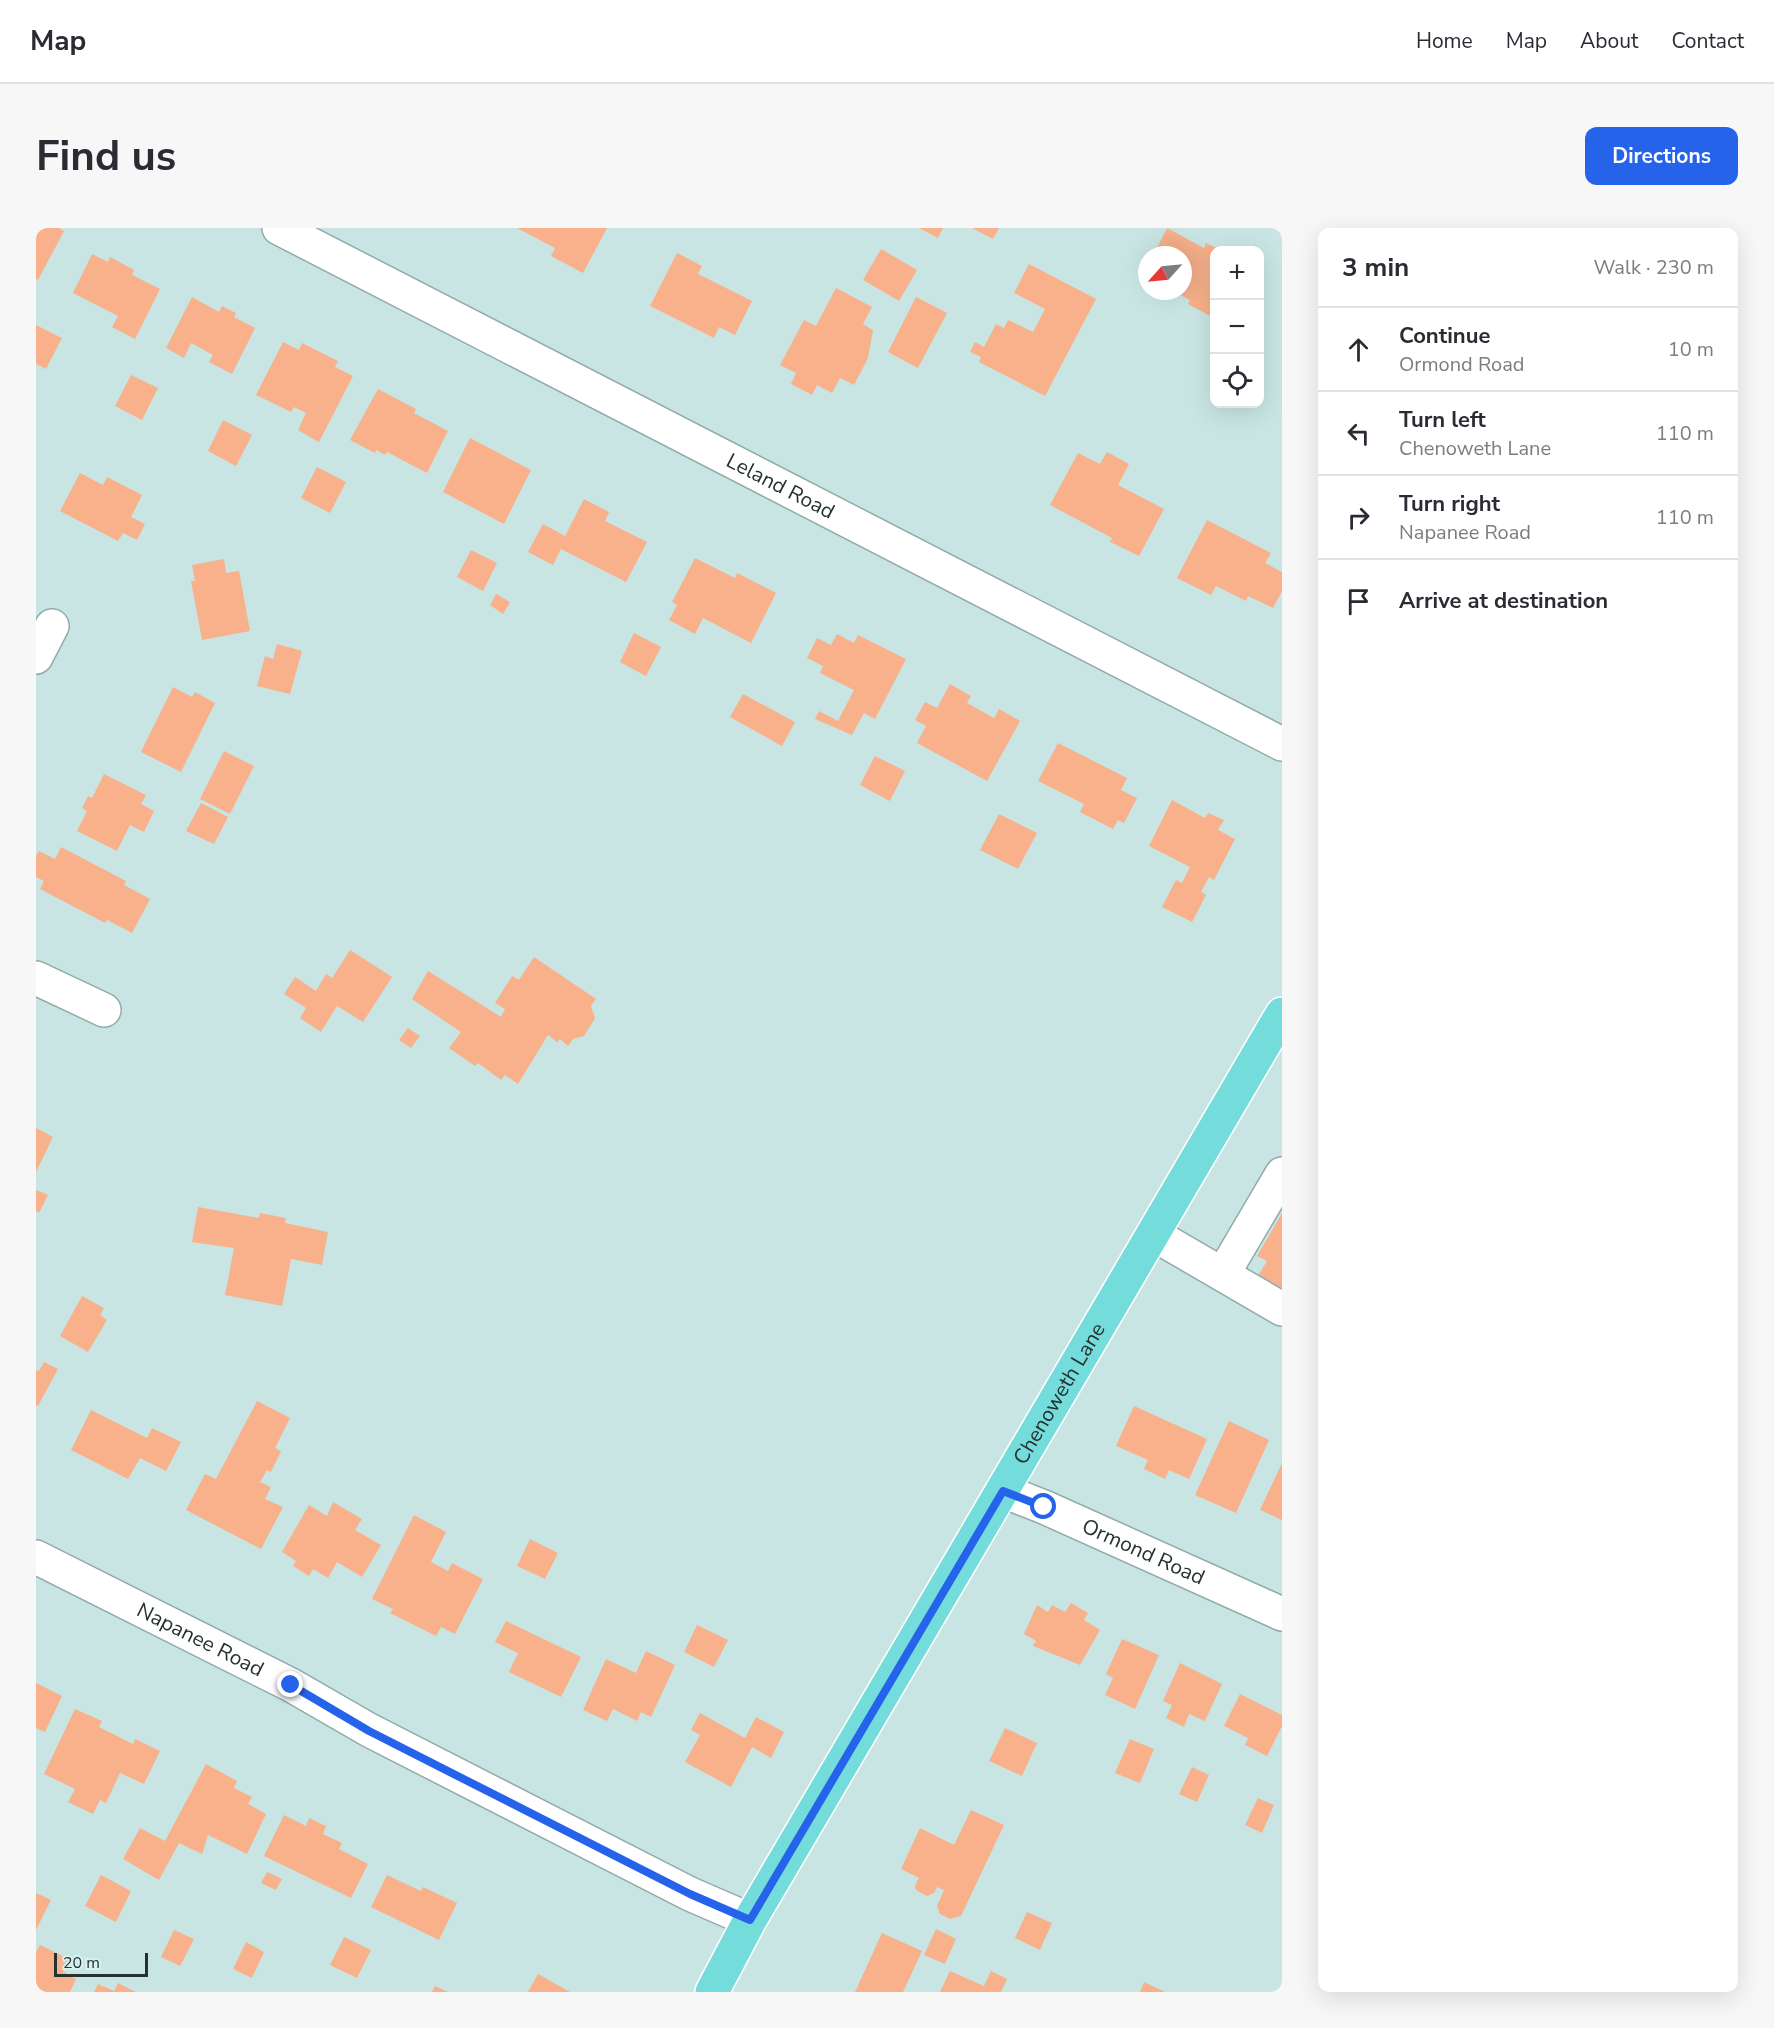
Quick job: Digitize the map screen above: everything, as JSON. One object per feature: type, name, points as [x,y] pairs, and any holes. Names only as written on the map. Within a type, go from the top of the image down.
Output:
[{"type":"main road","name":"Chenoweth Lane","points":[[712,1992],[750,1920],[1280,1022]]},
{"type":"street","name":"Leland Road","points":[[279,228],[1282,744]]},
{"type":"street","points":[[36,657],[52,626]]},
{"type":"street","points":[[36,978],[104,1010]]},
{"type":"street","points":[[1223,1274],[1282,1174]]},
{"type":"street","points":[[1154,1234],[1282,1309]]},
{"type":"street","name":"Ormond Road","points":[[1003,1491],[1044,1507],[1282,1614]]},
{"type":"street","name":"Napanee Road","points":[[36,1557],[291,1685],[369,1731],[690,1894],[750,1920]]},
{"type":"building","points":[[36,228],[59,228],[64,231],[38,280],[36,279]]},
{"type":"building","points":[[517,228],[607,228],[583,273],[551,256],[555,248]]},
{"type":"building","points":[[919,228],[943,228],[938,238]]},
{"type":"building","points":[[972,228],[999,228],[993,239]]},
{"type":"building","points":[[1167,228],[1204,248],[1206,243],[1212,246],[1210,246],[1210,316],[1188,304],[1192,300],[1192,246],[1158,246]]},
{"type":"building","points":[[881,249],[917,270],[899,301],[863,280]]},
{"type":"building","points":[[677,253],[702,266],[698,274],[752,301],[735,335],[719,327],[714,338],[650,306]]},
{"type":"building","points":[[92,254],[108,262],[110,257],[134,270],[132,275],[160,289],[135,339],[112,327],[118,316],[73,293]]},
{"type":"building","points":[[1029,264],[1096,299],[1045,396],[979,362],[981,357],[970,352],[975,342],[984,347],[996,324],[1004,328],[1008,320],[1033,332],[1045,309],[1014,293]]},
{"type":"building","points":[[836,288],[872,307],[863,324],[873,330],[868,358],[854,385],[840,378],[832,393],[817,385],[812,395],[791,384],[796,373],[780,365],[804,320],[816,326]]},
{"type":"building","points":[[192,297],[219,312],[222,306],[236,313],[234,317],[255,328],[232,374],[209,362],[213,355],[191,343],[184,358],[166,348]]},
{"type":"building","points":[[916,297],[947,313],[918,368],[888,352]]},
{"type":"building","points":[[36,325],[62,338],[46,369],[36,364]]},
{"type":"building","points":[[283,342],[299,350],[302,343],[338,361],[335,367],[353,376],[319,442],[298,430],[306,413],[294,407],[291,412],[256,395]]},
{"type":"building","points":[[131,375],[158,388],[142,420],[115,406]]},
{"type":"building","points":[[378,389],[416,409],[414,413],[448,431],[427,473],[387,452],[385,455],[376,450],[375,453],[350,440]]},
{"type":"building","points":[[223,420],[252,435],[236,466],[208,451]]},
{"type":"building","points":[[470,438],[531,470],[504,524],[443,492]]},
{"type":"building","points":[[1107,452],[1129,464],[1118,485],[1164,509],[1139,556],[1110,542],[1112,538],[1050,505],[1078,453],[1100,464]]},
{"type":"building","points":[[317,467],[346,482],[330,513],[301,498]]},
{"type":"building","points":[[80,473],[103,485],[107,477],[142,495],[131,517],[145,524],[137,540],[123,533],[118,541],[60,511]]},
{"type":"building","points":[[584,499],[609,512],[605,521],[647,542],[626,582],[561,549],[553,565],[528,552],[543,524],[565,536]]},
{"type":"building","points":[[1207,520],[1271,553],[1265,563],[1282,572],[1282,591],[1273,608],[1248,596],[1246,601],[1216,586],[1211,595],[1177,578]]},
{"type":"building","points":[[471,550],[497,563],[483,591],[457,577]]},
{"type":"building","points":[[695,558],[735,578],[737,573],[776,593],[751,643],[703,618],[695,634],[669,620],[677,605],[672,602]]},
{"type":"building","points":[[224,559],[226,573],[239,571],[250,631],[202,640],[191,581],[195,581],[192,565]]},
{"type":"building","points":[[496,594],[510,602],[503,614],[490,605]]},
{"type":"building","points":[[634,633],[661,647],[646,676],[620,662]]},
{"type":"building","points":[[837,634],[854,643],[858,635],[906,659],[875,719],[864,713],[852,735],[815,719],[819,711],[838,721],[854,690],[820,673],[823,666],[807,658],[817,638],[831,645]]},
{"type":"building","points":[[277,644],[302,651],[290,694],[257,686],[265,656],[273,659]]},
{"type":"building","points":[[950,684],[971,696],[967,703],[994,718],[999,709],[1020,721],[987,781],[917,743],[926,726],[915,720],[925,702],[937,708]]},
{"type":"building","points":[[173,687],[192,697],[195,692],[215,703],[181,772],[141,752]]},
{"type":"building","points":[[743,694],[795,722],[782,746],[730,717]]},
{"type":"building","points":[[1058,743],[1127,778],[1121,790],[1137,798],[1124,823],[1118,820],[1113,829],[1080,812],[1084,804],[1038,781]]},
{"type":"building","points":[[224,751],[254,766],[230,814],[200,799]]},
{"type":"building","points":[[875,756],[905,771],[890,801],[860,785]]},
{"type":"building","points":[[104,774],[146,795],[141,804],[154,811],[144,832],[130,825],[117,851],[77,831],[87,811],[82,808],[88,796],[92,798]]},
{"type":"building","points":[[1172,800],[1205,818],[1208,813],[1224,820],[1218,830],[1235,839],[1214,880],[1209,877],[1201,892],[1206,895],[1192,922],[1162,907],[1176,880],[1182,883],[1190,867],[1149,846]]},
{"type":"building","points":[[201,803],[228,817],[214,844],[186,831]]},
{"type":"building","points":[[999,814],[1037,833],[1018,869],[980,850]]},
{"type":"building","points":[[61,847],[126,881],[124,885],[150,899],[132,933],[107,920],[105,923],[40,889],[44,881],[36,877],[36,856],[39,851],[55,859]]},
{"type":"building","points":[[350,950],[392,977],[363,1022],[337,1006],[321,1032],[300,1018],[306,1008],[284,994],[295,977],[316,991],[326,974],[332,978]]},
{"type":"building","points":[[534,957],[596,999],[591,1006],[595,1018],[584,1036],[573,1039],[568,1046],[560,1039],[557,1042],[548,1035],[518,1084],[505,1075],[501,1080],[478,1063],[475,1066],[449,1048],[461,1032],[412,999],[428,971],[501,1017],[505,1009],[495,1003],[512,976],[519,980]]},
{"type":"building","points":[[408,1028],[420,1036],[411,1048],[399,1040]]},
{"type":"building","points":[[36,1128],[53,1137],[36,1172]]},
{"type":"building","points":[[36,1190],[48,1195],[39,1213],[36,1211]]},
{"type":"building","points":[[198,1207],[259,1218],[260,1213],[286,1218],[285,1223],[328,1232],[322,1265],[291,1259],[282,1306],[225,1295],[234,1248],[192,1242]]},
{"type":"building","points":[[1282,1213],[1282,1296],[1255,1281],[1267,1261],[1257,1256]]},
{"type":"building","points":[[82,1296],[104,1308],[100,1315],[107,1320],[88,1352],[60,1336]]},
{"type":"building","points":[[44,1362],[58,1369],[38,1406],[36,1405],[36,1370],[39,1371]]},
{"type":"building","points":[[257,1401],[290,1418],[275,1448],[281,1451],[271,1472],[267,1470],[260,1482],[271,1487],[265,1499],[283,1507],[261,1549],[186,1510],[205,1474],[216,1479]]},
{"type":"building","points":[[1134,1406],[1207,1439],[1189,1479],[1169,1470],[1165,1479],[1144,1469],[1148,1460],[1116,1446]]},
{"type":"building","points":[[91,1410],[147,1438],[152,1428],[181,1442],[166,1471],[140,1458],[128,1479],[71,1450]]},
{"type":"building","points":[[1229,1421],[1269,1440],[1236,1513],[1195,1495]]},
{"type":"building","points":[[1282,1463],[1282,1520],[1260,1510]]},
{"type":"building","points":[[333,1502],[362,1519],[355,1530],[381,1545],[362,1577],[337,1562],[328,1578],[313,1569],[309,1576],[293,1566],[296,1561],[282,1552],[309,1505],[327,1516]]},
{"type":"building","points":[[414,1515],[446,1532],[431,1562],[448,1571],[452,1563],[483,1579],[455,1634],[441,1627],[436,1636],[390,1613],[393,1609],[372,1599]]},
{"type":"building","points":[[530,1539],[558,1553],[545,1579],[517,1566]]},
{"type":"building","points":[[1071,1603],[1088,1613],[1084,1620],[1100,1630],[1080,1665],[1033,1646],[1036,1641],[1024,1634],[1037,1605],[1048,1612],[1052,1605],[1065,1612]]},
{"type":"building","points":[[506,1621],[581,1657],[561,1697],[509,1672],[518,1653],[495,1642]]},
{"type":"building","points":[[697,1625],[728,1640],[714,1667],[684,1652]]},
{"type":"building","points":[[1122,1639],[1159,1655],[1135,1709],[1105,1695],[1113,1678],[1106,1674]]},
{"type":"building","points":[[646,1651],[675,1665],[651,1717],[641,1712],[637,1721],[613,1709],[607,1721],[583,1710],[606,1659],[636,1673]]},
{"type":"building","points":[[1180,1663],[1222,1684],[1205,1721],[1189,1714],[1184,1727],[1166,1718],[1172,1705],[1163,1701]]},
{"type":"building","points":[[36,1683],[62,1696],[45,1732],[36,1728]]},
{"type":"building","points":[[1240,1694],[1282,1715],[1282,1726],[1267,1756],[1245,1745],[1248,1738],[1224,1726]]},
{"type":"building","points":[[75,1709],[102,1721],[99,1727],[133,1744],[135,1739],[160,1751],[144,1784],[120,1773],[106,1803],[100,1800],[93,1814],[68,1802],[75,1789],[44,1774]]},
{"type":"building","points":[[700,1713],[745,1738],[756,1717],[784,1732],[771,1758],[752,1747],[731,1787],[685,1762],[700,1735],[691,1730]]},
{"type":"building","points":[[1005,1728],[1037,1743],[1022,1776],[989,1761]]},
{"type":"building","points":[[1130,1739],[1154,1749],[1140,1783],[1115,1773]]},
{"type":"building","points":[[206,1764],[237,1781],[234,1788],[252,1797],[248,1804],[266,1814],[247,1854],[208,1835],[202,1854],[179,1843],[159,1880],[123,1859],[140,1828],[165,1841]]},
{"type":"building","points":[[1192,1767],[1209,1775],[1197,1802],[1179,1794]]},
{"type":"building","points":[[1258,1798],[1274,1805],[1262,1833],[1245,1825]]},
{"type":"building","points":[[971,1810],[1004,1825],[961,1916],[950,1919],[940,1914],[937,1906],[944,1890],[937,1887],[934,1893],[927,1896],[916,1890],[915,1886],[919,1878],[901,1869],[920,1828],[954,1845]]},
{"type":"building","points":[[284,1815],[306,1826],[309,1818],[326,1826],[323,1834],[342,1843],[339,1849],[368,1864],[351,1898],[264,1856]]},
{"type":"building","points":[[267,1872],[282,1879],[276,1890],[261,1883]]},
{"type":"building","points":[[101,1875],[131,1891],[116,1922],[85,1906]]},
{"type":"building","points":[[387,1875],[421,1891],[423,1887],[457,1903],[439,1940],[371,1907]]},
{"type":"building","points":[[36,1893],[51,1900],[36,1930]]},
{"type":"building","points":[[1027,1912],[1052,1923],[1040,1950],[1015,1938]]},
{"type":"building","points":[[936,1929],[956,1939],[945,1964],[924,1955]]},
{"type":"building","points":[[174,1930],[194,1939],[180,1966],[161,1957]]},
{"type":"building","points":[[882,1933],[922,1951],[903,1992],[855,1992]]},
{"type":"building","points":[[344,1937],[371,1950],[357,1978],[330,1965]]},
{"type":"building","points":[[246,1942],[264,1952],[252,1978],[233,1969]]},
{"type":"building","points":[[40,1945],[71,1960],[65,1973],[76,1979],[70,1992],[36,1992],[36,1952]]},
{"type":"building","points":[[950,1971],[984,1986],[991,1971],[1007,1979],[1001,1992],[940,1992]]},
{"type":"building","points":[[538,1974],[570,1992],[528,1992]]},
{"type":"building","points":[[1144,1982],[1165,1992],[1140,1992]]},
{"type":"building","points":[[118,1983],[136,1992],[94,1992],[98,1984],[114,1991]]},
{"type":"building","points":[[435,1986],[448,1992],[432,1992]]},
{"type":"route","points":[[291,1685],[369,1731],[690,1894],[750,1920],[1003,1491],[1044,1507]]}]
